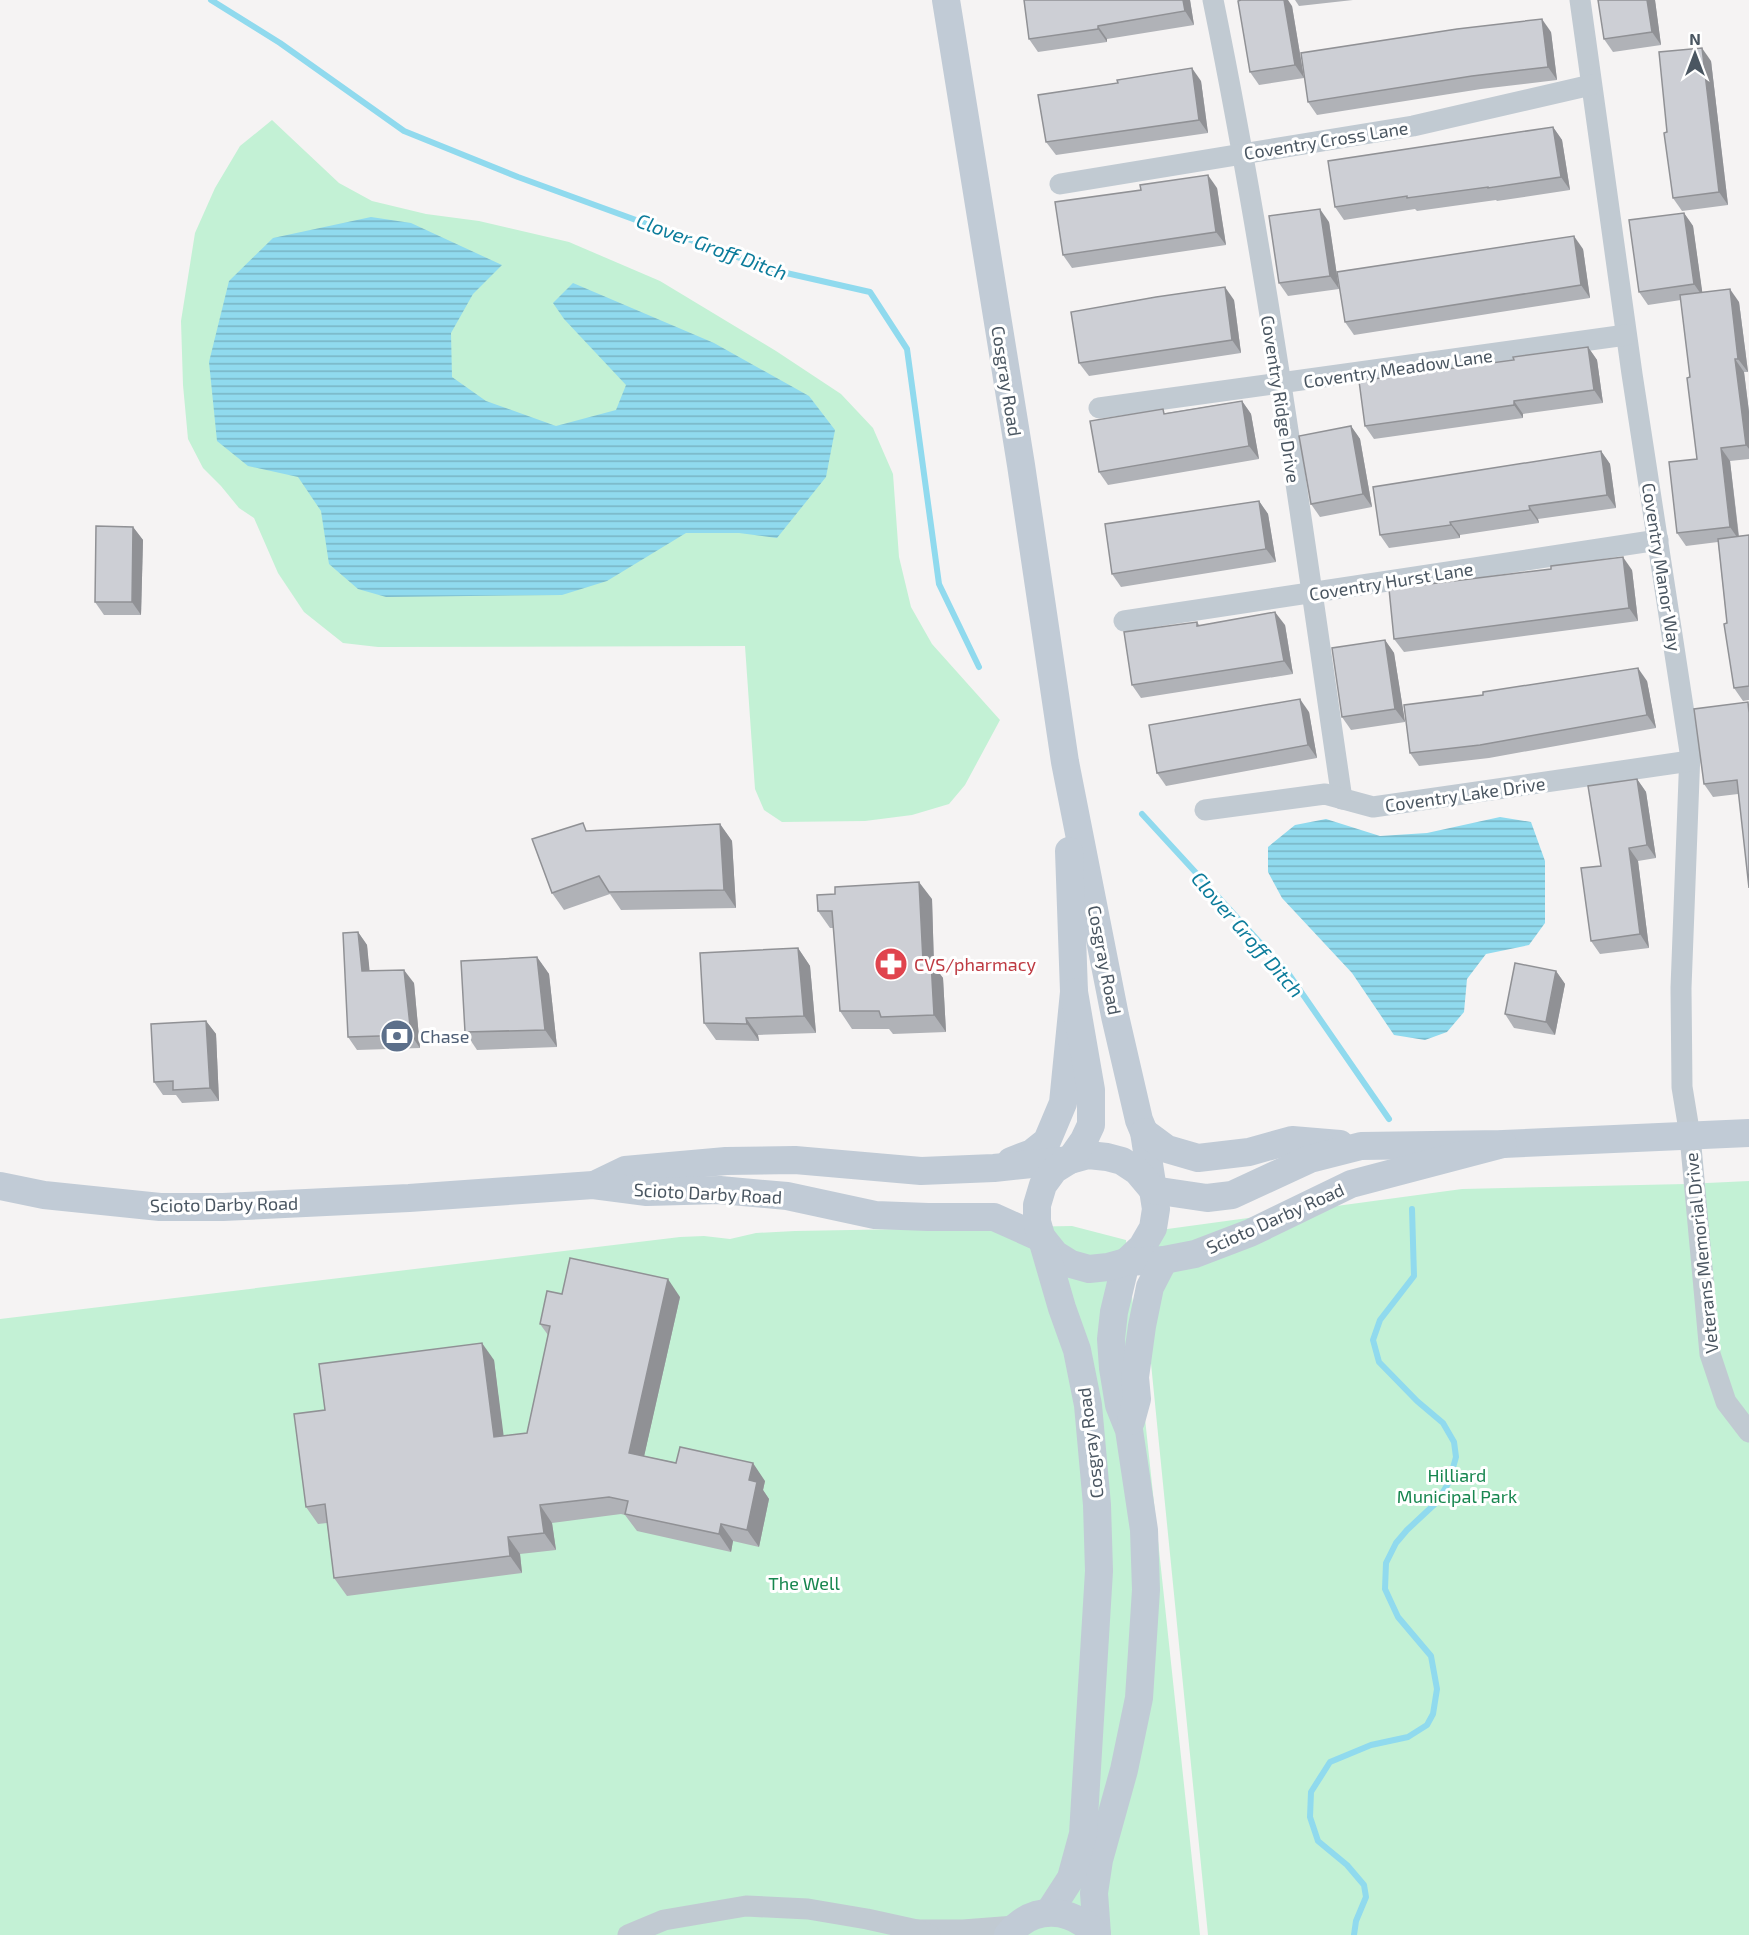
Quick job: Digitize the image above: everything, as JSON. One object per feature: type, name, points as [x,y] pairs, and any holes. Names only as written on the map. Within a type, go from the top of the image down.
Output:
[{"type":"main road","name":"Cosgray Road","points":[[946,0],[1021,465],[1065,762],[1116,1016],[1139,1120],[1144,1132],[1156,1209],[1153,1228],[1142,1247],[1126,1262],[1114,1312],[1111,1339],[1119,1405],[1129,1431],[1144,1530],[1146,1590],[1139,1698],[1124,1770],[1099,1860],[1094,1893],[1097,1935]]},
{"type":"main road","name":"Cosgray Road","points":[[1065,762],[1074,992],[1091,1090],[1091,1125],[1070,1160],[1054,1170],[1043,1185],[1037,1204],[1037,1222],[1077,1350],[1088,1405],[1097,1505],[1099,1571],[1083,1834],[1071,1878],[1049,1912],[1067,1914],[1084,1922],[1097,1935]]},
{"type":"main road","name":"Cosgray Road","points":[[994,1168],[1032,1153],[1047,1141],[1057,1120],[1063,1103],[1074,992]]},
{"type":"main road","name":"Scioto Darby Road","points":[[1144,1132],[1167,1149],[1198,1158],[1249,1152],[1292,1140],[1361,1146],[1503,1144],[1749,1133]]},
{"type":"main road","name":"Scioto Darby Road","points":[[0,1186],[97,1202],[171,1207],[223,1207],[409,1198],[593,1185],[647,1192],[720,1190],[787,1196],[875,1215],[994,1217],[1043,1239],[1055,1254],[1071,1264],[1089,1269],[1195,1254],[1250,1233],[1352,1184],[1503,1144]]},
{"type":"main road","name":"Scioto Darby Road","points":[[593,1185],[626,1170],[726,1161],[795,1160],[921,1171],[994,1168],[1070,1160],[1088,1155],[1107,1156],[1122,1161],[1137,1172],[1153,1190],[1207,1198],[1232,1195],[1310,1159],[1361,1146]]},
{"type":"main road","name":"Cosgray Road","points":[[1129,1431],[1137,1398],[1135,1377],[1142,1326],[1150,1287],[1164,1260]]},
{"type":"main road","points":[[1011,1931],[1030,1917],[1049,1912]]},
{"type":"street","name":"Coventry Ridge Drive","points":[[1213,0],[1243,154],[1342,799]]},
{"type":"street","name":"Coventry Manor Way","points":[[1580,0],[1626,335],[1690,752],[1680,1004],[1682,1087],[1690,1136]]},
{"type":"street","name":"Coventry Cross Lane","points":[[1060,184],[1413,126],[1591,86]]},
{"type":"street","name":"Coventry Meadow Lane","points":[[1099,408],[1279,385],[1626,335]]},
{"type":"street","name":"Coventry Hurst Lane","points":[[1124,621],[1658,540]]},
{"type":"street","name":"Coventry Lake Drive","points":[[1205,810],[1325,794],[1373,807],[1690,761]]},
{"type":"street","name":"Veterans Memorial Drive","points":[[1690,1136],[1710,1354],[1726,1402],[1749,1432]]},
{"type":"street","points":[[628,1935],[664,1920],[746,1906],[808,1909],[923,1932],[1011,1931]]},
{"type":"green space","points":[[272,120],[339,183],[372,201],[426,214],[479,221],[569,242],[660,281],[776,351],[841,394],[873,428],[893,474],[899,557],[911,607],[932,644],[1000,720],[965,785],[949,804],[912,815],[865,821],[782,822],[764,810],[755,789],[745,646],[378,647],[343,643],[304,612],[278,573],[254,518],[239,508],[203,468],[188,439],[183,385],[181,321],[195,233],[215,188],[240,146]]},
{"type":"green space","name":"Hilliard Municipal Park","points":[[1749,1181],[1749,1935],[1208,1935],[1138,1233],[1462,1189]]},
{"type":"green space","name":"The Well","points":[[1072,1226],[1126,1240],[1200,1935],[0,1935],[0,1319],[680,1237],[704,1236],[730,1239],[756,1233],[795,1231]]},
{"type":"water","points":[[371,217],[411,223],[502,265],[473,294],[451,333],[452,377],[486,401],[556,426],[616,410],[626,385],[564,319],[553,303],[573,283],[714,343],[809,396],[835,430],[826,477],[777,538],[739,533],[686,533],[607,581],[562,595],[386,597],[358,589],[329,564],[321,511],[298,477],[248,466],[217,441],[209,362],[229,281],[273,238]]},
{"type":"water","points":[[1500,817],[1531,822],[1545,861],[1545,923],[1529,945],[1486,954],[1467,979],[1464,1012],[1447,1032],[1425,1040],[1394,1035],[1352,973],[1282,898],[1268,872],[1268,847],[1295,825],[1326,819],[1380,836],[1427,833]]},
{"type":"building","points":[[1024,0],[1183,0],[1185,11],[1098,26],[1098,29],[1029,39]]},
{"type":"building","points":[[1284,0],[1295,65],[1250,72],[1238,1]]},
{"type":"building","points":[[1598,0],[1647,0],[1652,32],[1604,39]]},
{"type":"building","points":[[1542,19],[1548,67],[1472,76],[1308,102],[1301,53],[1457,29]]},
{"type":"building","points":[[1702,48],[1719,192],[1673,198],[1664,133],[1667,132],[1659,52]]},
{"type":"building","points":[[1192,68],[1199,120],[1046,142],[1038,95],[1118,83],[1117,80]]},
{"type":"building","points":[[1553,127],[1561,177],[1335,207],[1328,161]]},
{"type":"building","points":[[1208,175],[1216,232],[1063,255],[1055,202],[1141,190],[1140,185]]},
{"type":"building","points":[[1320,209],[1330,276],[1279,283],[1269,216]]},
{"type":"building","points":[[1684,213],[1694,284],[1639,292],[1629,220]]},
{"type":"building","points":[[1574,236],[1581,285],[1345,322],[1337,272]]},
{"type":"building","points":[[1225,287],[1232,340],[1079,363],[1071,312]]},
{"type":"building","points":[[1730,289],[1738,359],[1735,359],[1746,445],[1721,448],[1730,527],[1677,533],[1669,462],[1697,459],[1680,295]]},
{"type":"building","points":[[1588,347],[1594,390],[1514,401],[1514,405],[1365,426],[1359,381],[1514,360],[1513,357]]},
{"type":"building","points":[[1242,401],[1249,446],[1099,472],[1090,421],[1163,409],[1164,414]]},
{"type":"building","points":[[1351,426],[1363,494],[1311,504],[1299,436]]},
{"type":"building","points":[[1601,451],[1607,495],[1529,506],[1530,510],[1450,522],[1451,525],[1380,535],[1373,487]]},
{"type":"building","points":[[1259,501],[1266,549],[1112,574],[1105,524]]},
{"type":"building","points":[[96,526],[133,527],[132,602],[95,602]]},
{"type":"building","points":[[1749,535],[1749,686],[1734,688],[1724,624],[1727,623],[1718,539]]},
{"type":"building","points":[[1623,557],[1629,608],[1394,639],[1389,589],[1551,569],[1551,566]]},
{"type":"building","points":[[1275,612],[1284,661],[1132,685],[1124,632],[1197,622],[1197,626]]},
{"type":"building","points":[[1385,640],[1395,709],[1342,717],[1332,648]]},
{"type":"building","points":[[1638,668],[1647,715],[1480,745],[1410,753],[1404,705],[1483,695],[1483,692]]},
{"type":"building","points":[[1300,699],[1308,745],[1157,773],[1149,725]]},
{"type":"building","points":[[1748,702],[1749,888],[1737,780],[1704,784],[1694,709]]},
{"type":"building","points":[[1637,779],[1647,845],[1629,848],[1640,934],[1591,941],[1581,868],[1601,866],[1588,786]]},
{"type":"building","points":[[583,823],[586,831],[720,824],[724,890],[609,892],[599,876],[552,893],[532,839]]},
{"type":"building","points":[[919,882],[923,961],[931,961],[934,1015],[881,1017],[879,1011],[840,1011],[832,911],[818,911],[817,895],[835,894],[835,887]]},
{"type":"building","points":[[358,932],[362,971],[404,970],[411,1035],[348,1037],[343,933]]},
{"type":"building","points":[[798,948],[804,1016],[746,1018],[747,1024],[704,1023],[700,953]]},
{"type":"building","points":[[537,957],[545,1030],[465,1032],[461,961]]},
{"type":"building","points":[[1515,963],[1556,971],[1546,1022],[1505,1014]]},
{"type":"building","points":[[206,1021],[210,1088],[173,1090],[173,1081],[154,1082],[151,1024]]},
{"type":"building","name":"The Well","points":[[570,1258],[668,1279],[629,1453],[676,1463],[680,1447],[753,1463],[749,1480],[757,1482],[747,1530],[721,1524],[719,1534],[625,1514],[628,1501],[609,1497],[540,1505],[544,1533],[508,1537],[510,1556],[334,1578],[325,1504],[306,1507],[294,1414],[325,1410],[319,1364],[482,1343],[494,1437],[527,1433],[550,1326],[540,1324],[547,1291],[562,1294]]},
{"type":"waterway","name":"Clover Groff Ditch","points":[[211,0],[280,43],[404,131],[518,177],[773,270],[870,292],[907,349],[939,584],[979,667]]},
{"type":"waterway","name":"Clover Groff Ditch","points":[[1142,814],[1288,973],[1389,1119]]},
{"type":"waterway","name":"Clover Groff Ditch","points":[[1354,1935],[1356,1921],[1366,1897],[1364,1885],[1347,1865],[1318,1841],[1310,1817],[1311,1792],[1330,1762],[1371,1745],[1408,1737],[1427,1725],[1433,1714],[1437,1689],[1431,1656],[1398,1617],[1385,1589],[1386,1563],[1396,1543],[1437,1502],[1449,1482],[1456,1457],[1454,1442],[1443,1423],[1417,1401],[1379,1362],[1373,1340],[1380,1320],[1414,1276],[1412,1209]]},
{"type":"place","name":"CVS/pharmacy","points":[[891,964]]},
{"type":"place","name":"Chase","points":[[397,1036]]}]
